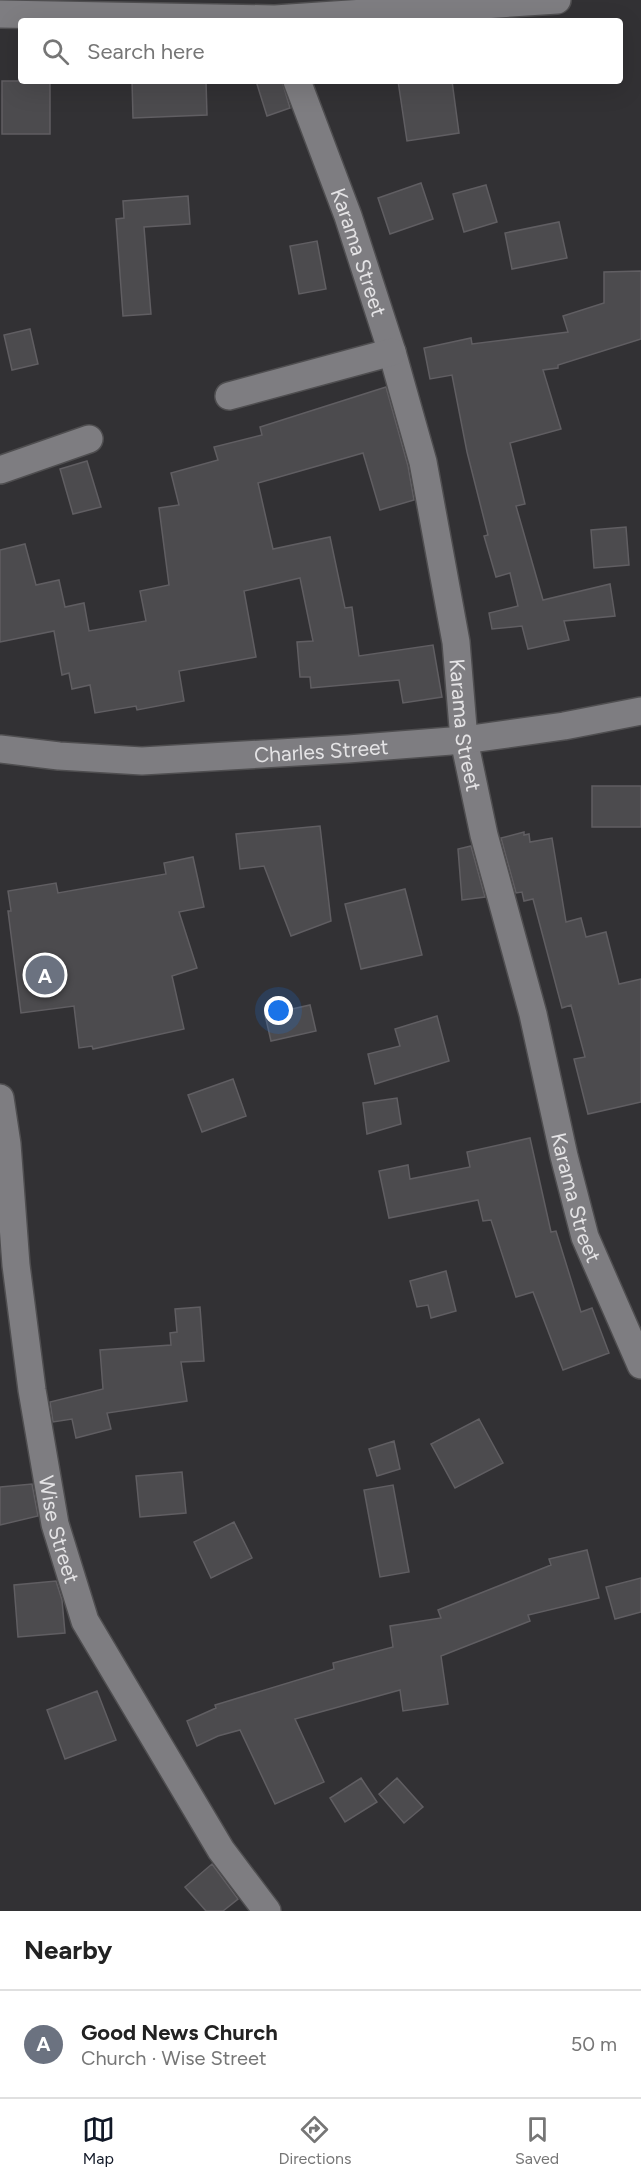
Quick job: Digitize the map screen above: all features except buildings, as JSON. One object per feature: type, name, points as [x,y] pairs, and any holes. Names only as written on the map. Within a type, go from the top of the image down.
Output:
[{"type":"street","points":[[0,14],[272,13],[557,0]]},
{"type":"street","name":"Karama Street","points":[[298,84],[348,216],[392,352],[423,462],[456,642],[464,740],[484,835],[533,1014],[564,1156],[585,1237],[641,1365]]},
{"type":"street","points":[[229,396],[392,352]]},
{"type":"street","points":[[0,470],[89,439]]},
{"type":"street","name":"Charles Street","points":[[0,749],[59,756],[142,761],[464,740],[564,726],[641,711]]},
{"type":"street","name":"Wise Street","points":[[0,1098],[7,1144],[16,1265],[32,1390],[55,1524],[85,1622],[221,1850],[267,1911]]},
{"type":"place","name":"Good News Church","points":[[45,975]]}]
